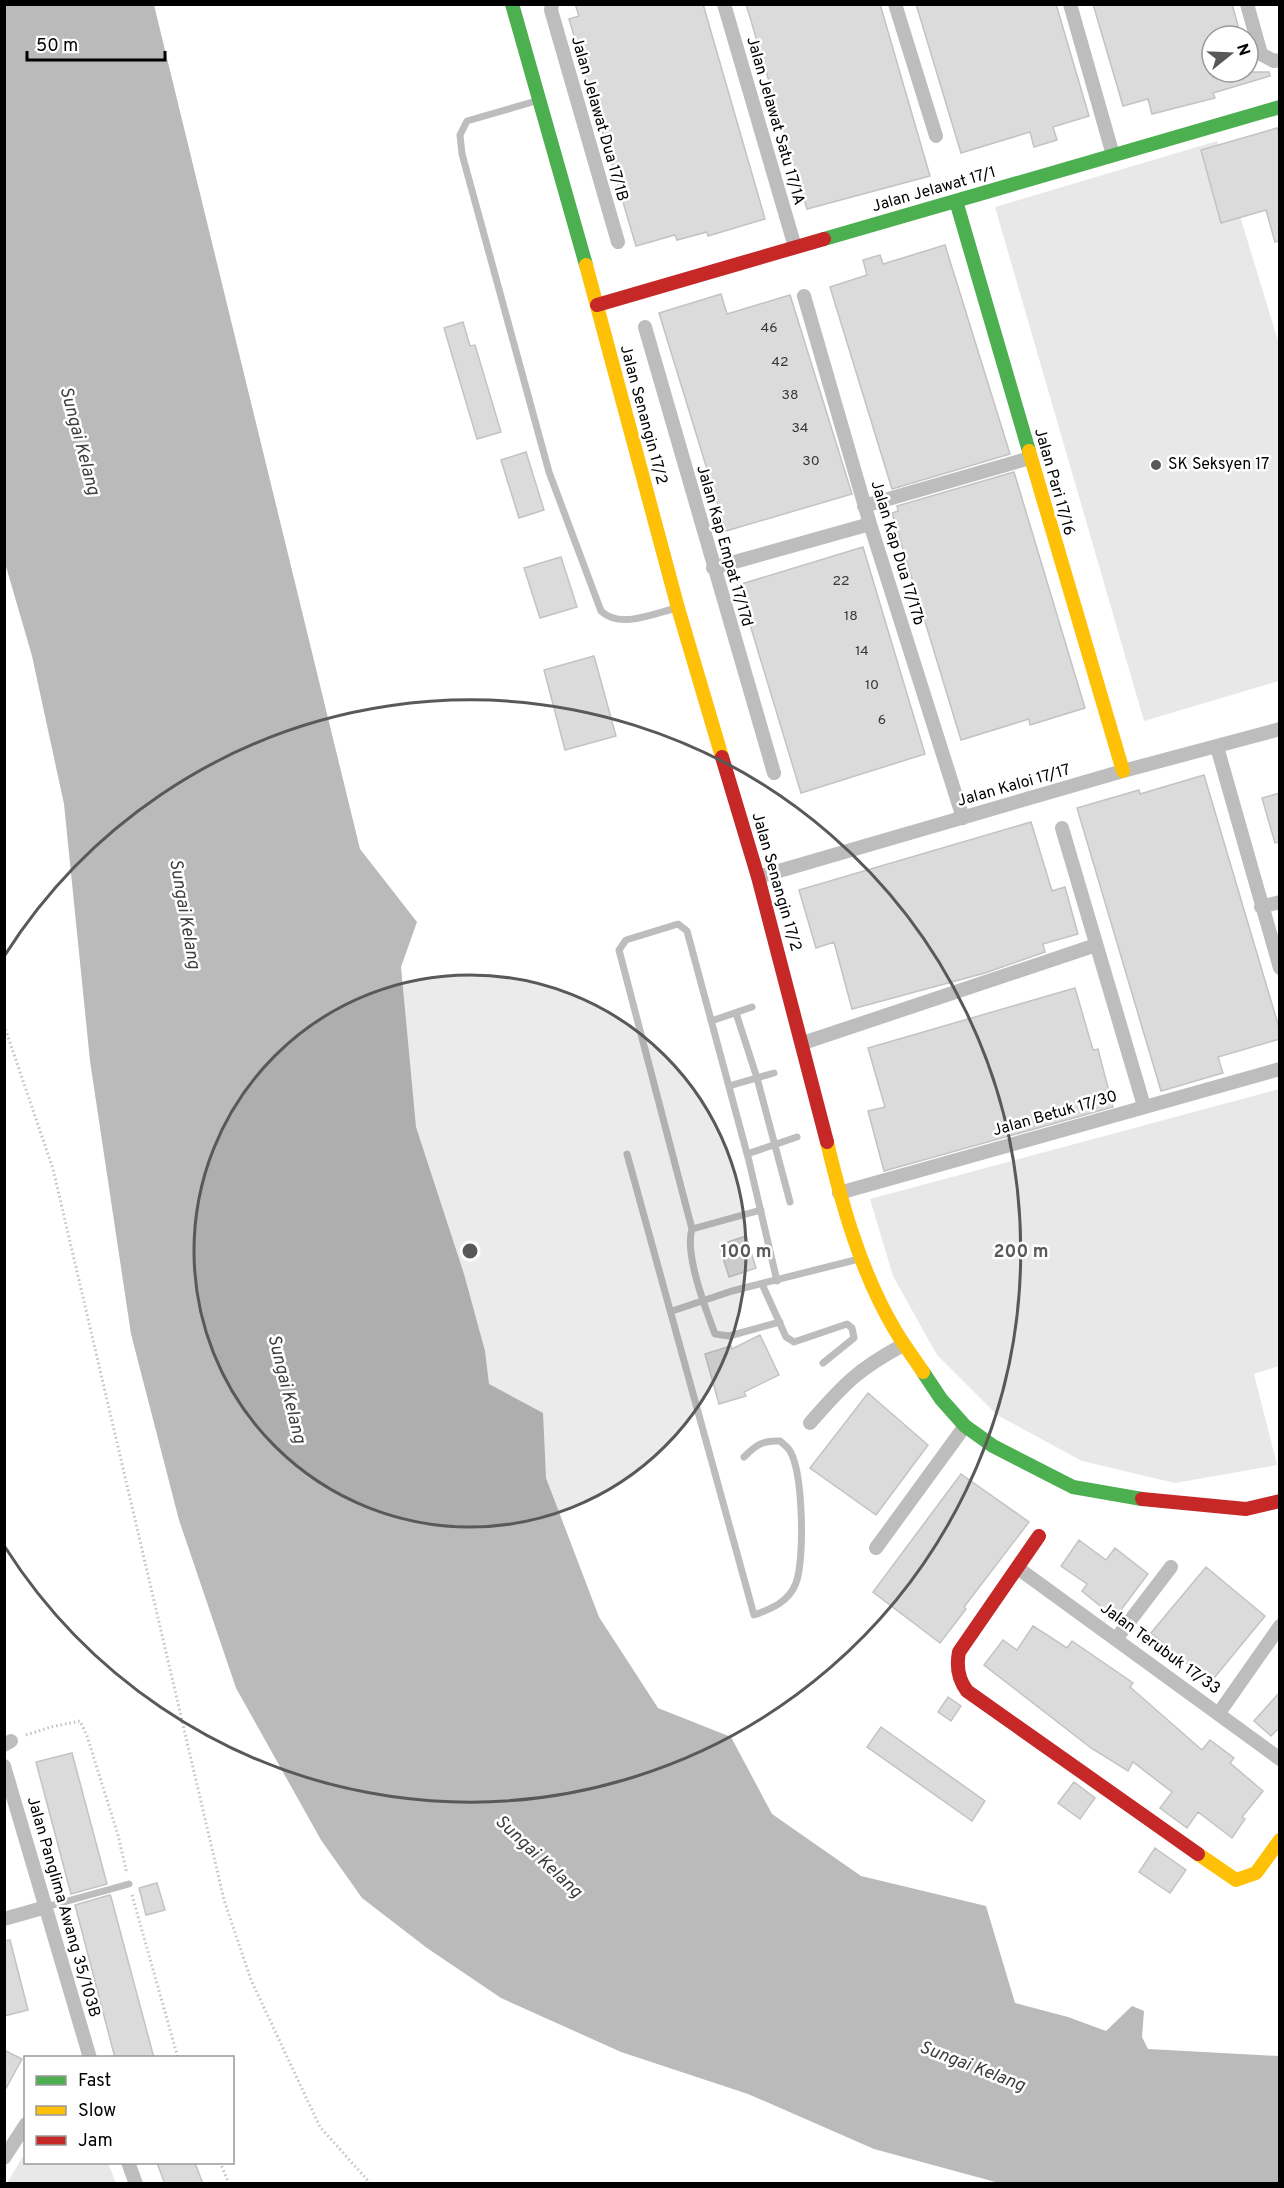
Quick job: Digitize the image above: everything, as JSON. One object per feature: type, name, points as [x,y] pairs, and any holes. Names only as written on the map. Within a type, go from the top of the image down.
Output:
[{"type":"street","name":"Jalan Senangin 17/2","points":[[512,4],[597,305],[678,608],[758,877],[803,1043],[839,1193],[879,1299],[903,1345],[941,1399],[965,1426],[993,1446],[1073,1487],[1165,1503],[1246,1509],[1280,1501]]},
{"type":"street","name":"Jalan Jelawat Dua 17/1B","points":[[552,4],[550,10],[618,242]]},
{"type":"street","name":"Jalan Jelawat Satu 17/1A","points":[[724,4],[795,247]]},
{"type":"street","points":[[895,4],[936,136]]},
{"type":"street","points":[[1070,4],[1113,155]]},
{"type":"street","points":[[1247,4],[1261,54],[1276,60]]},
{"type":"street","name":"Jalan Jelawat 17/1","points":[[597,305],[1280,107]]},
{"type":"street","name":"Jalan Pari 17/16","points":[[956,201],[1123,771]]},
{"type":"street","name":"Jalan Kap Dua 17/17b","points":[[804,297],[864,506],[963,818]]},
{"type":"street","name":"Jalan Kap Empat 17/17d","points":[[645,327],[774,773]]},
{"type":"street","points":[[864,506],[1030,458]]},
{"type":"street","points":[[713,568],[870,524]]},
{"type":"street","name":"Jalan Kaloi 17/17","points":[[758,877],[1123,771],[1280,729]]},
{"type":"street","points":[[1217,747],[1280,968]]},
{"type":"street","points":[[1062,828],[1144,1106]]},
{"type":"street","points":[[1261,907],[1280,902]]},
{"type":"street","points":[[803,1043],[1096,945]]},
{"type":"street","name":"Jalan Betuk 17/30","points":[[839,1193],[1280,1069]]},
{"type":"street","points":[[810,1423],[846,1382],[867,1364],[903,1345]]},
{"type":"street","points":[[876,1548],[965,1426]]},
{"type":"street","points":[[1039,1536],[1019,1569],[959,1652],[956,1663],[960,1681],[967,1691],[1236,1880],[1256,1873],[1280,1840]]},
{"type":"street","points":[[1116,1639],[1171,1567]]},
{"type":"street","name":"Jalan Terubuk 17/33","points":[[1019,1569],[1280,1759]]},
{"type":"street","points":[[1219,1713],[1280,1626]]},
{"type":"street","name":"Jalan Panglima Awang 35/103B","points":[[4,1766],[89,2056]]},
{"type":"street","points":[[4,1919],[46,1907]]},
{"type":"street","points":[[4,2158],[24,2127]]},
{"type":"street","points":[[128,2164],[136,2184]]},
{"type":"lane","points":[[538,100],[467,121],[460,135],[462,154],[542,450],[601,611],[609,619],[622,620],[678,608]]},
{"type":"lane","points":[[777,1281],[747,1154],[687,931],[678,924],[626,940],[619,950],[621,961],[693,1229],[691,1247],[703,1301],[715,1334],[729,1336],[780,1322]]},
{"type":"lane","points":[[711,1020],[752,1007]]},
{"type":"lane","points":[[736,1013],[757,1078],[790,1202]]},
{"type":"lane","points":[[729,1086],[774,1074]]},
{"type":"lane","points":[[747,1154],[797,1137]]},
{"type":"lane","points":[[627,1154],[754,1615],[778,1606],[796,1585],[801,1556],[800,1492],[790,1451],[780,1441],[767,1440],[754,1446],[744,1457]]},
{"type":"lane","points":[[693,1229],[760,1210]]},
{"type":"lane","points":[[672,1311],[762,1284],[862,1258]]},
{"type":"lane","points":[[762,1284],[786,1337],[794,1342],[847,1324],[852,1328],[854,1338],[823,1363]]},
{"type":"lane","points":[[46,1907],[129,1884]]},
{"type":"path","points":[[4,1025],[53,1169],[224,1900],[251,1980],[320,2127],[371,2184]]},
{"type":"path","points":[[8,1743],[51,1727],[80,1721],[87,1736],[115,1824],[129,1884],[177,2056]]},
{"type":"path","points":[[220,2164],[229,2184]]},
{"type":"shaded area","name":"SK Seksyen 17","points":[[1217,141],[1279,344],[1279,681],[1144,721],[995,207]]},
{"type":"shaded area","points":[[1279,1089],[1279,1366],[1254,1374],[1277,1465],[1175,1483],[1082,1461],[997,1415],[937,1355],[893,1276],[870,1199]]},
{"type":"shaded area","points":[[24,2155],[24,2164],[108,2164],[116,2183],[7,2183]]},
{"type":"water","name":"Sungai Kelang","points":[[4,5],[154,5],[360,849],[417,922],[401,967],[416,1127],[464,1274],[485,1351],[489,1384],[543,1413],[546,1478],[599,1617],[658,1708],[731,1737],[772,1814],[861,1876],[986,1906],[1015,2003],[1068,2017],[1106,2031],[1132,2006],[1144,2011],[1142,2037],[1148,2049],[1279,2056],[1279,2183],[999,2183],[874,2149],[748,2094],[621,2052],[501,1998],[427,1948],[362,1898],[321,1840],[236,1688],[179,1520],[131,1334],[90,1061],[64,804],[32,656],[5,563]]},
{"type":"building","points":[[575,4],[703,4],[765,219],[708,236],[707,232],[677,240],[675,235],[636,246],[569,19],[579,16]]},
{"type":"building","points":[[746,4],[880,4],[930,176],[807,209]]},
{"type":"building","points":[[916,4],[1056,4],[1089,116],[1053,127],[1057,140],[1034,147],[1030,132],[961,153]]},
{"type":"building","points":[[1093,4],[1232,4],[1238,24],[1200,24],[1200,84],[1243,84],[1213,93],[1215,98],[1152,114],[1148,99],[1123,106]]},
{"type":"building","points":[[1260,72],[1269,72],[1270,76],[1260,79]]},
{"type":"building","points":[[1277,128],[1280,137],[1280,241],[1275,242],[1266,210],[1221,223],[1201,150]]},
{"type":"building","points":[[945,245],[1010,454],[892,489],[830,287],[867,275],[863,260],[880,255],[883,264]]},
{"type":"building","points":[[721,294],[727,314],[790,295],[852,494],[726,531],[659,313]]},
{"type":"building","points":[[463,322],[470,346],[475,345],[501,432],[477,439],[444,328]]},
{"type":"building","points":[[526,452],[544,510],[519,518],[501,460]]},
{"type":"building","points":[[1014,472],[1085,708],[1030,725],[1029,719],[961,740],[892,513],[898,511],[897,506]]},
{"type":"building","points":[[863,547],[925,754],[801,793],[738,585]]},
{"type":"building","points":[[561,557],[577,607],[540,618],[524,568]]},
{"type":"building","points":[[594,656],[616,736],[565,750],[544,670]]},
{"type":"building","points":[[1204,775],[1280,1031],[1280,1039],[1218,1057],[1223,1073],[1161,1091],[1077,808],[1139,790],[1140,794]]},
{"type":"building","points":[[1280,793],[1280,842],[1275,843],[1262,798]]},
{"type":"building","points":[[1031,822],[1052,891],[1065,887],[1078,934],[1043,944],[1045,952],[985,973],[852,1009],[834,942],[816,948],[799,890]]},
{"type":"building","points":[[1075,988],[1093,1050],[1098,1049],[1113,1107],[884,1171],[868,1111],[885,1107],[868,1048]]},
{"type":"building","points":[[746,1236],[756,1268],[729,1277],[719,1245]]},
{"type":"building","points":[[760,1335],[779,1375],[744,1392],[746,1396],[719,1404],[705,1354],[731,1346],[732,1349]]},
{"type":"building","points":[[868,1393],[928,1445],[876,1515],[810,1468]]},
{"type":"building","points":[[961,1474],[1029,1522],[964,1607],[966,1609],[940,1643],[873,1592]]},
{"type":"building","points":[[1079,1540],[1106,1560],[1115,1548],[1148,1574],[1115,1618],[1082,1591],[1087,1584],[1061,1566]]},
{"type":"building","points":[[1206,1567],[1265,1616],[1210,1683],[1151,1633]]},
{"type":"building","points":[[1033,1626],[1067,1648],[1072,1641],[1133,1683],[1130,1687],[1202,1750],[1210,1740],[1234,1758],[1230,1763],[1263,1791],[1242,1817],[1245,1819],[1232,1838],[1198,1812],[1187,1828],[1160,1808],[1172,1792],[1133,1762],[1128,1771],[1091,1748],[984,1665],[1003,1640],[1017,1650]]},
{"type":"building","points":[[1280,1692],[1280,1727],[1271,1736],[1254,1721]]},
{"type":"building","points":[[948,1697],[961,1706],[951,1721],[938,1712]]},
{"type":"building","points":[[881,1727],[985,1801],[972,1821],[867,1747]]},
{"type":"building","points":[[72,1753],[107,1884],[71,1894],[36,1762]]},
{"type":"building","points":[[1074,1782],[1095,1798],[1080,1819],[1058,1803]]},
{"type":"building","points":[[1155,1848],[1186,1870],[1170,1893],[1139,1872]]},
{"type":"building","points":[[157,1883],[165,1910],[146,1915],[139,1888]]},
{"type":"building","points":[[110,1895],[153,2056],[114,2056],[75,1905]]},
{"type":"building","points":[[10,1940],[28,2010],[4,2016],[4,1941]]},
{"type":"building","points":[[4,2050],[22,2059],[4,2092]]},
{"type":"building","points":[[157,2164],[195,2164],[203,2184],[165,2184]]},
{"type":"traffic: fast","points":[[512,4],[586,265]]},
{"type":"traffic: fast","points":[[824,239],[1280,107]]},
{"type":"traffic: fast","points":[[956,201],[1029,451]]},
{"type":"traffic: fast","points":[[923,1372],[941,1399],[965,1426],[993,1446],[1073,1487],[1142,1499]]},
{"type":"traffic: slow","points":[[586,265],[678,608],[722,757]]},
{"type":"traffic: slow","points":[[1029,451],[1123,771]]},
{"type":"traffic: slow","points":[[827,1142],[839,1190],[862,1262],[895,1330],[923,1372]]},
{"type":"traffic: slow","points":[[1198,1854],[1236,1880],[1256,1873],[1280,1840]]},
{"type":"traffic: jam","points":[[597,305],[824,239]]},
{"type":"traffic: jam","points":[[722,757],[758,877],[827,1142]]},
{"type":"traffic: jam","points":[[1142,1499],[1246,1509],[1280,1501]]},
{"type":"traffic: jam","points":[[1039,1536],[959,1652],[958,1668],[962,1682],[967,1691],[1198,1854]]},
{"type":"place","name":"SK Seksyen 17","points":[[1156,465]]}]
